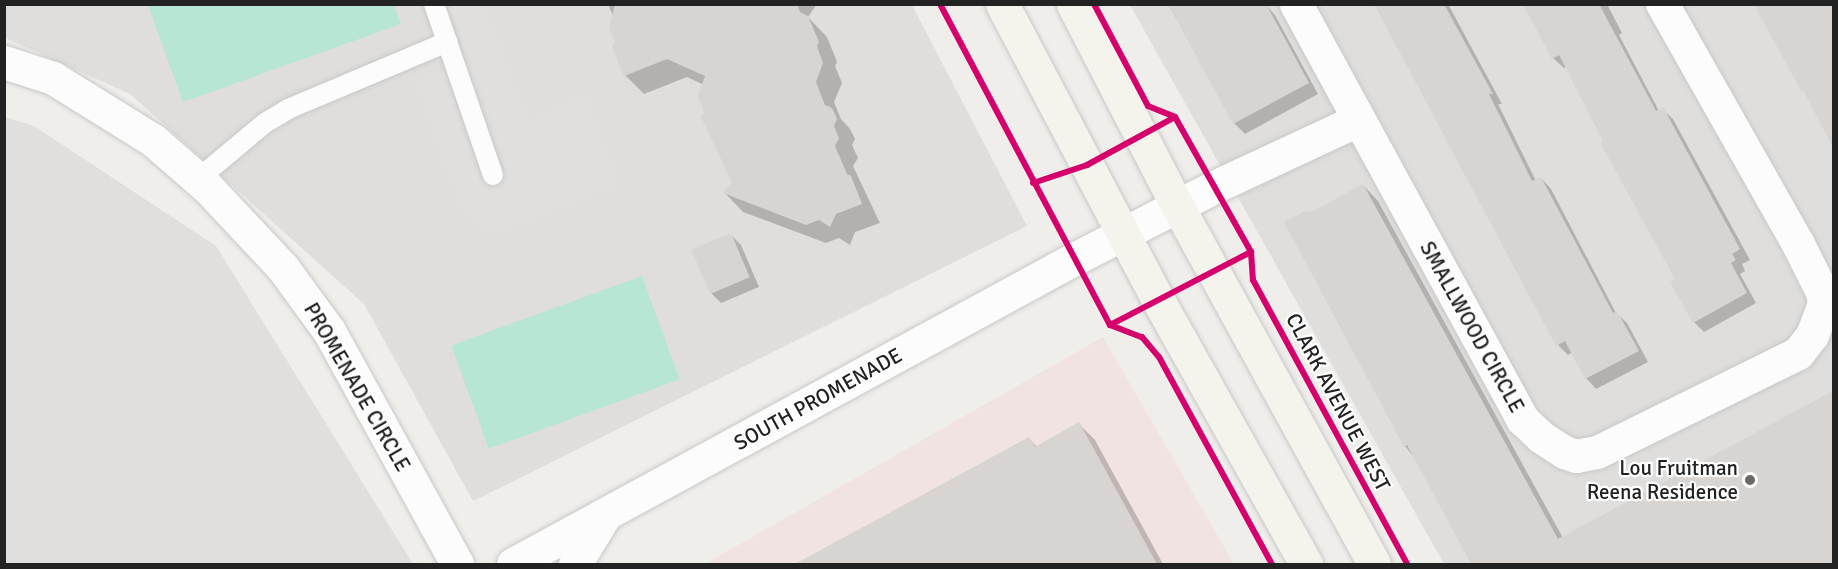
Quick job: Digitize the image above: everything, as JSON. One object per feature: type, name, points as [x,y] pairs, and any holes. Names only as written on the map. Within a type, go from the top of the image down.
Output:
[{"type":"street","points":[[1002,4],[1124,234],[1306,564]]},
{"type":"street","points":[[1073,4],[1178,207],[1374,564]]},
{"type":"street","name":"SMALLWOOD CIRCLE","points":[[1296,4],[1522,419],[1541,437],[1564,452],[1576,456],[1597,452],[1798,353],[1812,335],[1824,304],[1822,292],[1798,244],[1662,4]]},
{"type":"street","name":"PROMENADE CIRCLE","points":[[4,62],[53,78],[153,140],[198,179],[283,268],[329,331],[457,564]]},
{"type":"street","points":[[1178,207],[1214,187],[1358,120]]},
{"type":"street","name":"SOUTH PROMENADE","points":[[513,564],[1074,259],[1178,207]]},
{"type":"street","points":[[575,564],[605,515]]},
{"type":"lane","points":[[434,4],[493,175]]},
{"type":"lane","points":[[198,179],[265,123],[288,109],[447,42]]},
{"type":"shaded area","points":[[5,4],[912,5],[1027,226],[473,501],[364,304],[130,94],[5,38]]},
{"type":"shaded area","points":[[446,5],[484,5],[527,120],[586,95],[618,185],[506,229],[478,226],[461,208],[415,81],[468,61]]},
{"type":"shaded area","points":[[1130,5],[1833,5],[1833,564],[1444,564]]},
{"type":"shaded area","points":[[5,117],[34,126],[216,246],[413,564],[5,564]]},
{"type":"shaded area","points":[[1103,337],[1234,564],[705,564]]},
{"type":"green space","points":[[148,5],[394,5],[401,24],[183,102]]},
{"type":"green space","points":[[642,276],[680,379],[489,449],[451,345]]},
{"type":"building","points":[[615,4],[797,4],[800,12],[808,16],[819,42],[817,46],[823,63],[816,82],[825,105],[832,108],[837,119],[834,126],[839,138],[835,146],[847,174],[851,176],[862,204],[836,214],[830,227],[819,220],[806,225],[723,193],[732,182],[701,117],[704,112],[698,96],[705,76],[667,59],[624,76],[612,47],[615,41],[609,28]]},
{"type":"building","points":[[1168,4],[1266,4],[1309,83],[1233,124]]},
{"type":"building","points":[[1374,4],[1444,4],[1493,94],[1489,94],[1532,181],[1541,177],[1613,313],[1617,311],[1639,351],[1585,379],[1565,341],[1556,346]]},
{"type":"building","points":[[1523,4],[1599,4],[1656,111],[1663,107],[1740,249],[1732,254],[1736,260],[1731,263],[1747,293],[1693,323],[1670,282],[1675,279],[1601,144],[1603,141],[1559,55],[1552,59]]},
{"type":"building","points":[[1754,4],[1833,4],[1833,148],[1803,90],[1801,91]]},
{"type":"building","points":[[1363,184],[1558,539],[1833,391],[1833,564],[1471,564],[1407,445],[1404,447],[1284,222],[1305,211],[1311,212]]},
{"type":"building","points":[[731,233],[750,277],[710,294],[691,250]]},
{"type":"building","points":[[1079,422],[1157,564],[795,564],[1029,437],[1035,447]]},
{"type":"cycle path","points":[[940,4],[1110,325]]},
{"type":"cycle path","points":[[1094,4],[1148,106],[1175,117]]},
{"type":"cycle path","name":"CLARK AVENUE WEST","points":[[1175,117],[1251,252],[1253,280],[1407,564]]},
{"type":"cycle path","points":[[1033,183],[1087,165],[1175,117]]},
{"type":"cycle path","points":[[1110,325],[1251,252]]},
{"type":"cycle path","points":[[1110,325],[1142,337],[1159,357],[1272,564]]},
{"type":"place","name":"Lou Fruitman Reena Residence","points":[[1750,480]]}]
